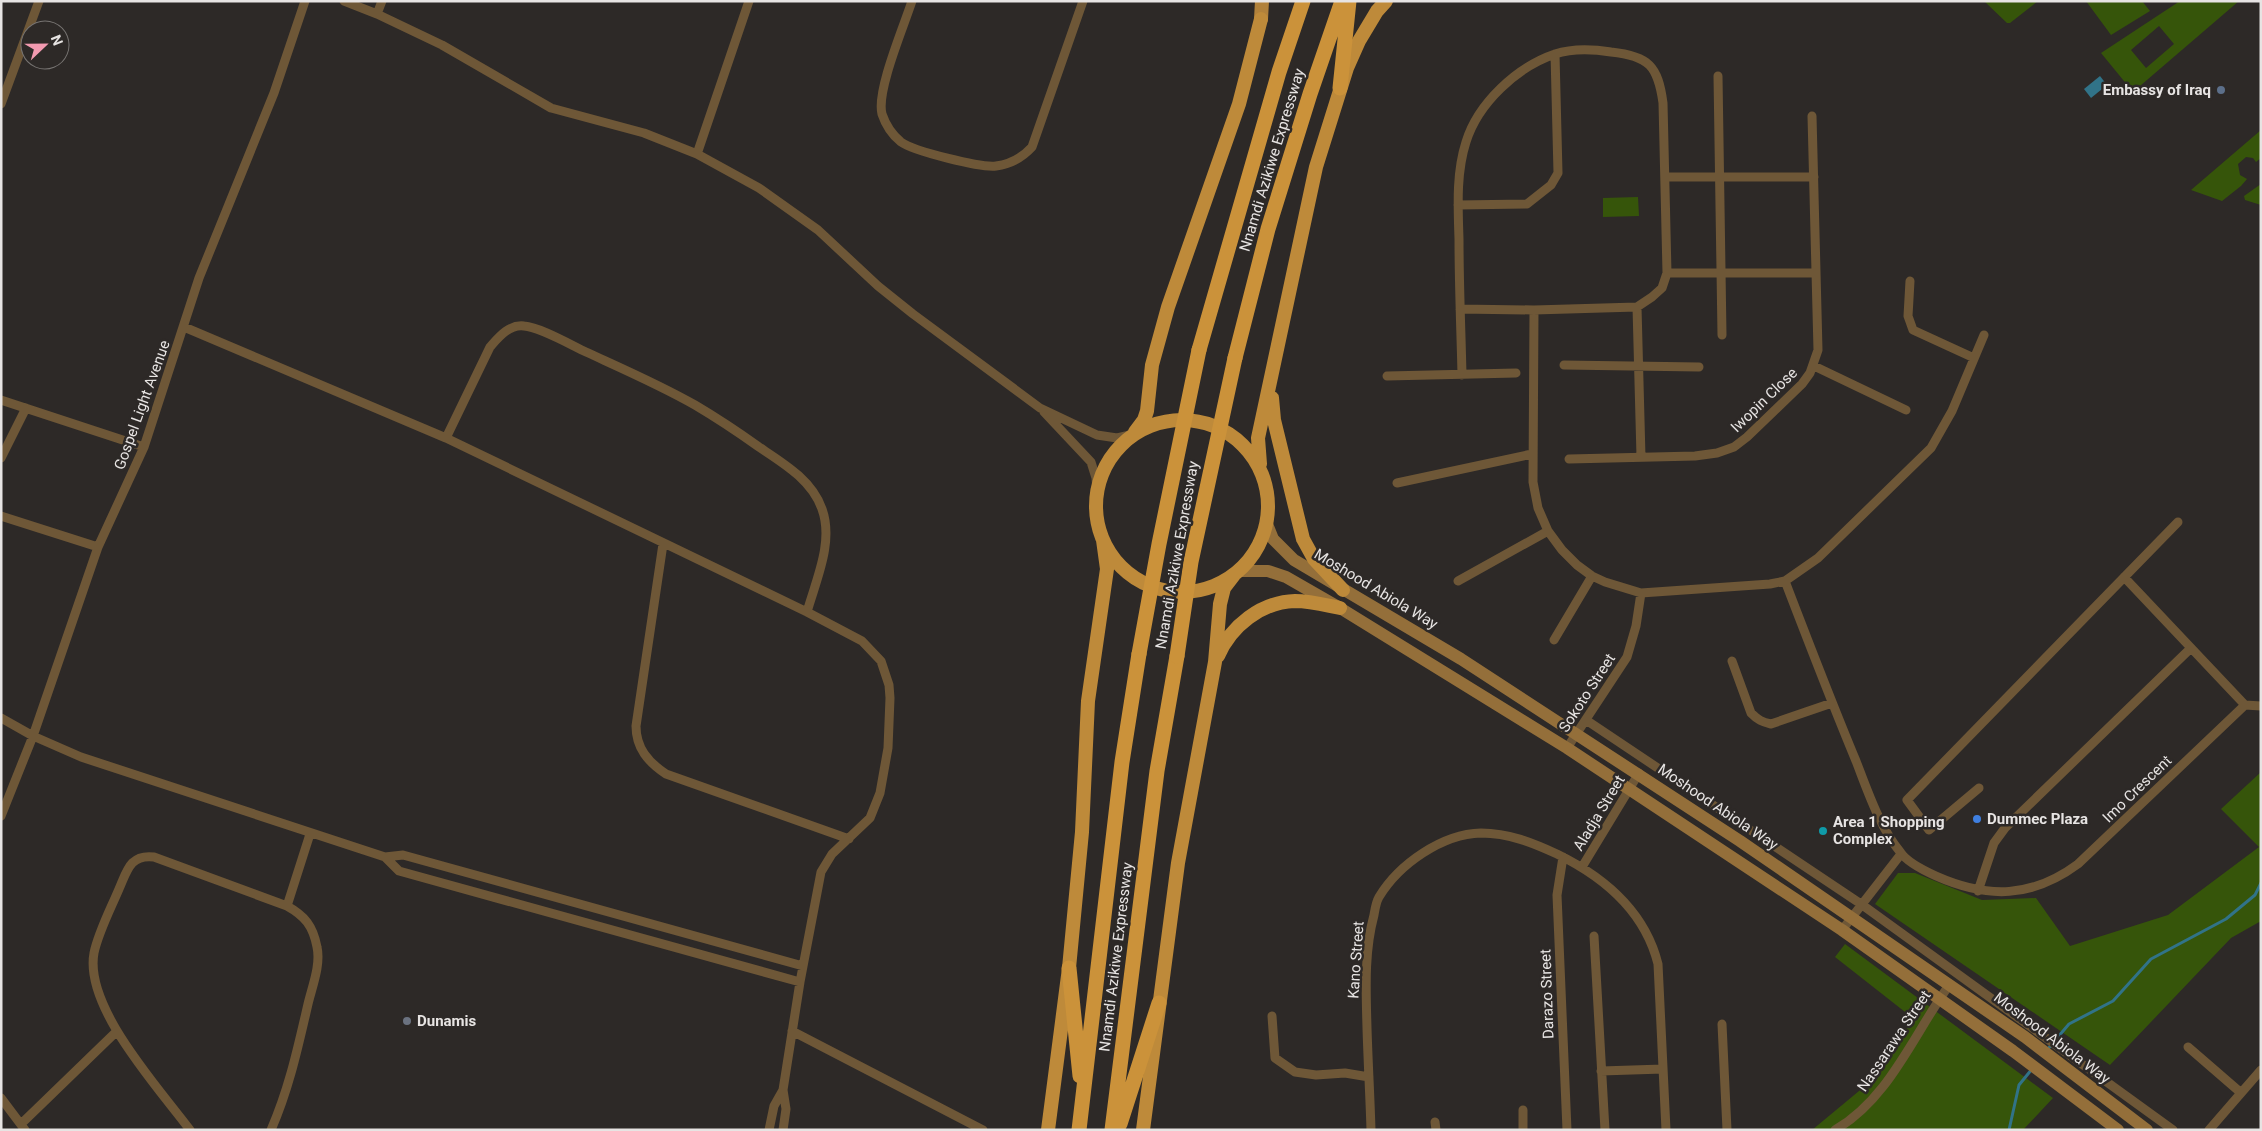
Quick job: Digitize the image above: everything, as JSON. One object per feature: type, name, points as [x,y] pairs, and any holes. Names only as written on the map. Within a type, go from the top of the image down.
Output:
[{"type":"highway","name":"Nnamdi Azikiwe Expressway","points":[[1079,1130],[1122,762],[1139,654],[1171,480],[1199,350],[1279,72],[1303,1]]},
{"type":"highway","name":"Nnamdi Azikiwe Expressway","points":[[1112,1130],[1157,771],[1193,553],[1235,358],[1268,229],[1310,94],[1342,1]]},
{"type":"highway","points":[[1340,88],[1349,1]]},
{"type":"highway","points":[[1143,1130],[1184,824],[1215,662],[1222,596],[1224,588],[1257,549],[1267,524],[1268,498],[1258,458],[1258,438],[1307,205],[1340,88],[1359,41],[1377,10],[1386,1]]},
{"type":"highway","points":[[1048,1130],[1069,968],[1082,832],[1088,702],[1108,569],[1103,540],[1096,516],[1096,491],[1103,470],[1110,457],[1144,420],[1152,365],[1168,307],[1239,104],[1261,19]]},
{"type":"highway","points":[[1271,380],[1274,420],[1303,538],[1314,559],[1343,590]]},
{"type":"highway","points":[[1133,434],[1152,424],[1170,419],[1208,422],[1225,430],[1240,441],[1253,456],[1262,472]]},
{"type":"highway","points":[[1103,540],[1114,560],[1130,575],[1157,588],[1171,592],[1193,592],[1215,586],[1237,573]]},
{"type":"highway","points":[[1215,662],[1222,645],[1240,624],[1270,606],[1295,601],[1340,608]]},
{"type":"highway","points":[[1069,968],[1083,1107]]},
{"type":"highway","points":[[1118,1130],[1159,1003]]},
{"type":"main road","points":[[1261,19],[1262,1]]},
{"type":"main road","name":"Moshood Abiola Way","points":[[1267,524],[1273,539],[1286,554],[1343,590],[1461,658],[1639,773],[1852,916],[2026,1037],[2147,1130]]},
{"type":"main road","points":[[1237,573],[1253,570],[1276,573],[1340,608],[1567,748],[1842,930],[2014,1051],[2118,1130]]},
{"type":"street","points":[[1,104],[39,1]]},
{"type":"street","name":"Gospel Light Avenue","points":[[1,816],[33,736],[98,547],[144,447],[199,278],[274,93],[306,1]]},
{"type":"street","points":[[344,1],[377,14],[442,45],[551,108],[644,133],[697,154],[759,188],[818,230],[895,300],[1040,408],[1091,462],[1096,478],[1096,491]]},
{"type":"street","points":[[377,14],[382,1]]},
{"type":"street","points":[[697,154],[749,1]]},
{"type":"street","points":[[910,2],[882,94],[882,113],[888,129],[902,143],[917,150],[995,166],[1022,158],[1032,147],[1041,127],[1083,1]]},
{"type":"street","points":[[1460,309],[1534,310],[1637,306],[1662,288],[1667,273],[1663,104],[1660,82],[1652,68],[1641,59],[1624,53],[1588,50],[1555,54],[1538,62],[1515,77],[1497,92],[1483,109],[1466,141],[1460,163],[1458,205],[1460,309],[1462,376]]},
{"type":"street","points":[[1458,205],[1527,204],[1552,185],[1558,173],[1555,54]]},
{"type":"street","points":[[1718,76],[1722,334]]},
{"type":"street","name":"Iwopin Close","points":[[1569,459],[1695,456],[1718,453],[1734,448],[1747,438],[1802,384],[1814,366],[1818,350],[1812,116]]},
{"type":"street","points":[[1664,177],[1814,177]]},
{"type":"street","points":[[1667,273],[1815,273]]},
{"type":"street","points":[[1910,281],[1908,316],[1913,330],[1974,358]]},
{"type":"street","points":[[1637,306],[1641,457]]},
{"type":"street","points":[[1534,310],[1532,454],[1533,482],[1538,508],[1548,531],[1562,550],[1577,565],[1592,576],[1605,582],[1641,593],[1754,586],[1785,581],[1818,558],[1930,448],[1952,410],[1984,334]]},
{"type":"street","points":[[446,438],[490,347],[511,328],[523,326],[549,335],[651,382],[725,424],[781,462],[813,490],[823,510],[826,533],[825,547],[807,612]]},
{"type":"street","points":[[184,328],[446,438],[848,633],[874,652],[881,661],[889,685],[888,748],[880,793],[870,818],[829,858],[821,872],[800,982],[783,1090],[786,1109],[783,1130]]},
{"type":"street","points":[[1564,365],[1699,367]]},
{"type":"street","points":[[1814,366],[1906,410]]},
{"type":"street","points":[[1387,376],[1516,374]]},
{"type":"street","points":[[1,400],[144,447]]},
{"type":"street","points":[[1,458],[26,408]]},
{"type":"street","points":[[1040,408],[1097,435],[1118,438],[1133,434]]},
{"type":"street","points":[[1397,483],[1532,454]]},
{"type":"street","points":[[1,516],[98,547]]},
{"type":"street","points":[[1980,788],[1929,830],[1907,800],[2178,522]]},
{"type":"street","points":[[1458,581],[1548,531]]},
{"type":"street","points":[[663,544],[636,726],[638,742],[646,757],[666,774],[850,839]]},
{"type":"street","points":[[1554,640],[1592,576]]},
{"type":"street","points":[[2124,577],[2245,705],[2261,706]]},
{"type":"street","name":"Imo Crescent","points":[[1785,581],[1874,806],[1901,854],[1928,872],[1978,891],[2010,892],[2041,885],[2061,877],[2078,864],[2245,705]]},
{"type":"street","name":"Sokoto Street","points":[[1567,748],[1616,676],[1629,651],[1636,626],[1641,593]]},
{"type":"street","points":[[1978,891],[1994,843],[2005,828],[2191,648]]},
{"type":"street","points":[[1732,662],[1751,713],[1764,723],[1771,724],[1832,703]]},
{"type":"street","points":[[1,718],[33,736],[81,757],[385,858],[399,871],[800,982]]},
{"type":"street","points":[[1586,720],[1861,904],[2173,1130]]},
{"type":"street","name":"Aladja Street","points":[[1582,867],[1639,773]]},
{"type":"street","name":"Kano Street","points":[[1371,1130],[1366,979],[1370,928],[1378,899],[1391,881],[1410,862],[1432,848],[1454,838],[1480,833],[1517,838],[1534,843],[1582,867],[1625,902],[1637,917],[1654,948],[1658,964],[1666,1130]]},
{"type":"street","points":[[287,906],[310,834]]},
{"type":"street","points":[[1842,930],[1901,854]]},
{"type":"street","points":[[385,858],[403,855],[803,966]]},
{"type":"street","points":[[190,1130],[116,1032],[99,1000],[94,977],[94,953],[112,904],[128,869],[135,859],[146,856],[154,857],[287,906],[302,914],[311,928],[318,949],[316,972],[290,1082],[271,1130]]},
{"type":"street","name":"Darazo Street","points":[[1563,857],[1557,895],[1567,1130]]},
{"type":"street","points":[[483,894],[487,878]]},
{"type":"street","points":[[1594,936],[1605,1130]]},
{"type":"street","name":"Nassarawa Street","points":[[1835,1130],[1862,1110],[1882,1086],[1908,1051],[1950,984]]},
{"type":"street","points":[[1272,1016],[1275,1058],[1295,1072],[1316,1075],[1345,1073],[1369,1077]]},
{"type":"street","points":[[1722,1024],[1727,1130]]},
{"type":"street","points":[[792,1031],[983,1130]]},
{"type":"street","points":[[1,1098],[23,1127],[116,1032]]},
{"type":"street","points":[[2188,1047],[2240,1092]]},
{"type":"street","points":[[1601,1071],[1663,1069]]},
{"type":"street","points":[[2209,1130],[2261,1070]]},
{"type":"street","points":[[769,1130],[774,1106],[783,1090]]},
{"type":"street","points":[[1523,1110],[1523,1130]]},
{"type":"green space","points":[[1984,1],[2038,1],[2010,23],[2007,23]]},
{"type":"green space","points":[[2086,1],[2142,1],[2150,11],[2111,35]]},
{"type":"green space","points":[[2180,1],[2239,1],[2133,92],[2101,53]],"holes":[[[2159,26],[2174,44],[2146,68],[2131,50]]]},
{"type":"green space","points":[[2261,130],[2261,158],[2256,162],[2253,158],[2246,157],[2238,164],[2240,175],[2247,179],[2241,186],[2222,201],[2191,190]]},
{"type":"green space","points":[[2261,184],[2261,205],[2245,200],[2244,196]]},
{"type":"green space","points":[[1638,197],[1639,216],[1603,217],[1603,198]]},
{"type":"green space","points":[[2261,772],[2261,921],[2231,938],[2110,1065],[1875,904],[1898,873],[1915,873],[1982,900],[2036,898],[2070,946],[2168,915],[2259,847],[2221,809]]},
{"type":"green space","points":[[1845,944],[2053,1098],[2023,1130],[1812,1130],[1859,1091],[1914,1019],[1835,957]]},
{"type":"water","points":[[2100,76],[2107,85],[2091,98],[2084,89]]},
{"type":"waterway","points":[[2047,1050],[2069,1024],[2113,1001],[2151,959],[2226,919],[2255,895],[2261,883]]},
{"type":"waterway","points":[[2009,1130],[2019,1085],[2032,1069]]},
{"type":"place","name":"Embassy of Iraq","points":[[2221,90]]},
{"type":"place","name":"Dummec Plaza","points":[[1977,819]]},
{"type":"place","name":"Area 1 Shopping Complex","points":[[1823,831]]},
{"type":"place","name":"Dunamis","points":[[407,1021]]}]
